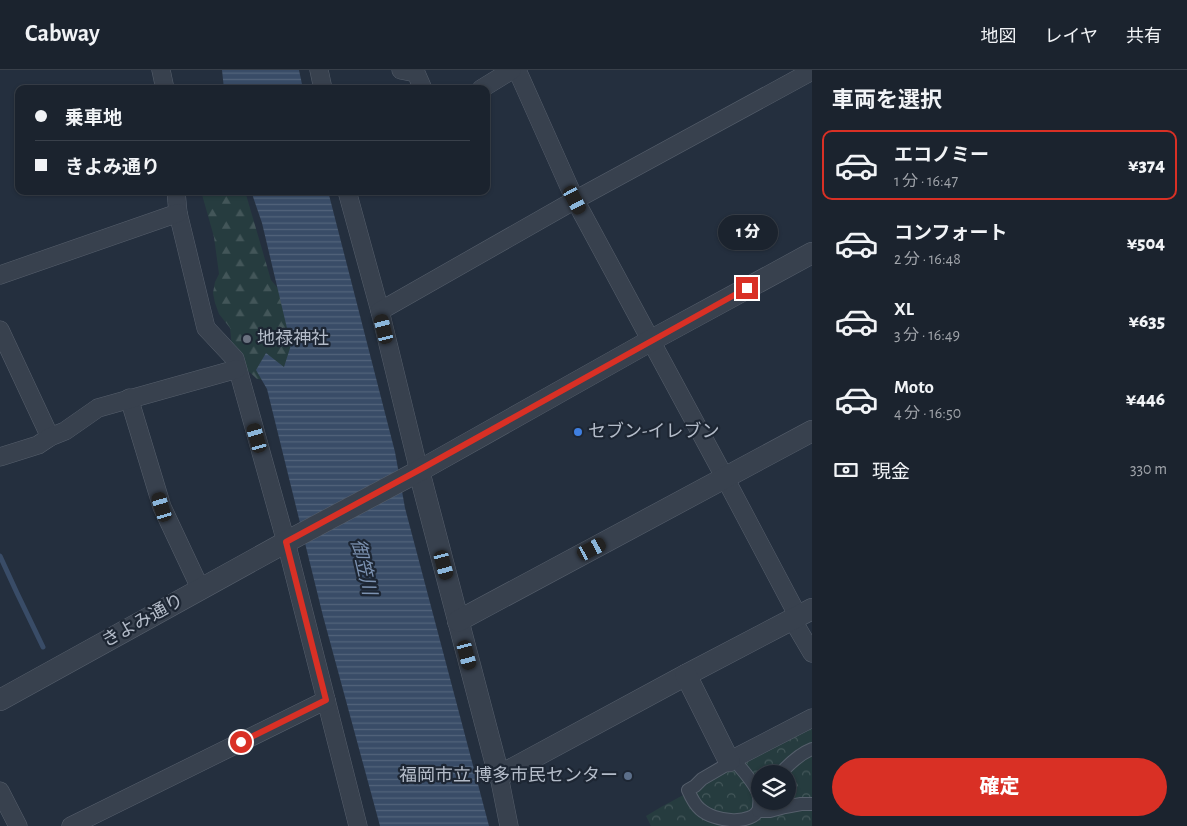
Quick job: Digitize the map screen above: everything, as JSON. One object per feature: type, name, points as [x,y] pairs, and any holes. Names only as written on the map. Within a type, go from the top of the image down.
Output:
[{"type":"street","points":[[161,70],[164,85]]},
{"type":"street","points":[[319,70],[322,85]]},
{"type":"street","points":[[401,70],[416,73],[420,85]]},
{"type":"street","points":[[488,85],[512,70]]},
{"type":"street","points":[[517,70],[575,200],[650,341],[801,615],[812,653]]},
{"type":"street","points":[[380,311],[575,200],[812,71]]},
{"type":"street","points":[[176,195],[178,213],[206,328],[234,359],[237,368],[286,542],[357,826]]},
{"type":"street","points":[[348,195],[380,311],[419,470],[499,776],[509,826]]},
{"type":"street","points":[[0,275],[178,213]]},
{"type":"street","points":[[419,470],[812,253]]},
{"type":"street","points":[[0,330],[50,437]]},
{"type":"street","points":[[0,457],[38,445],[50,437],[65,431],[98,408],[237,368]]},
{"type":"street","points":[[129,398],[162,507],[201,590]]},
{"type":"street","points":[[458,620],[812,431]]},
{"type":"street","name":"きよみ通り","points":[[0,700],[419,470]]},
{"type":"street","points":[[499,776],[686,674],[801,615]]},
{"type":"street","points":[[686,674],[732,764],[751,785]]},
{"type":"street","points":[[71,826],[326,700]]},
{"type":"street","points":[[812,718],[702,779],[688,790],[700,809],[715,820],[733,825],[748,823],[770,811],[784,807],[812,804]]},
{"type":"street","points":[[790,765],[812,749]]},
{"type":"street","points":[[0,791],[18,826]]},
{"type":"green space","points":[[202,195],[246,195],[271,280],[291,304],[301,343],[274,381],[257,379],[245,368],[232,347],[230,328],[219,314],[213,293],[219,274],[214,237]]},
{"type":"green space","points":[[812,726],[812,826],[651,826],[646,816]]},
{"type":"water","points":[[222,70],[299,70],[302,85],[224,85]]},
{"type":"water","name":"御笠川","points":[[252,195],[329,195],[395,452],[405,508],[489,826],[380,826],[323,616],[267,389],[256,370],[266,353],[284,367],[291,345],[262,223]]},
{"type":"waterway","points":[[0,556],[43,647]]},
{"type":"place","name":"地禄神社","points":[[247,339]]},
{"type":"place","name":"セブン-イレブン","points":[[578,432]]},
{"type":"place","name":"福岡市立 博多市民センター","points":[[628,776]]},
{"type":"route","points":[[241,742],[326,700],[286,542],[747,288]]}]
